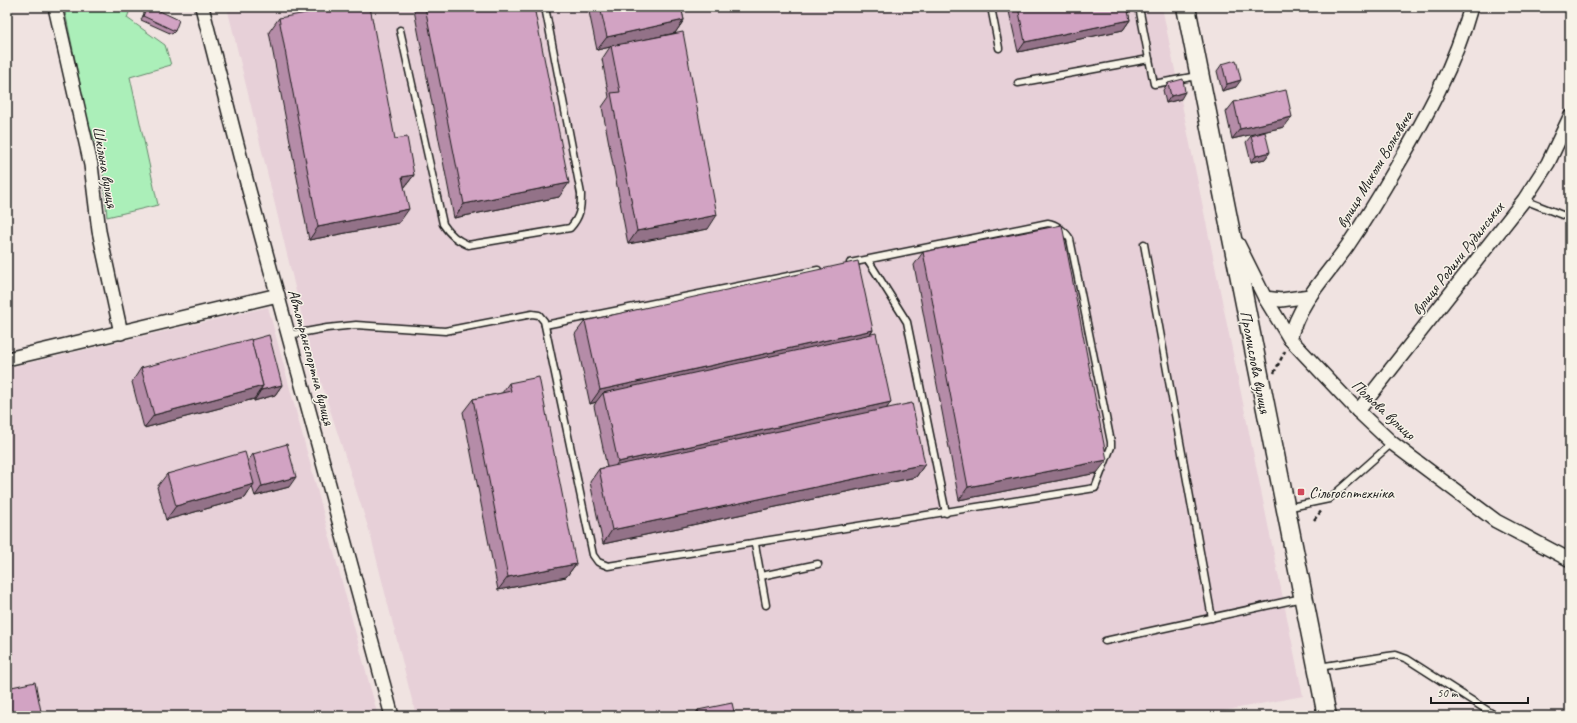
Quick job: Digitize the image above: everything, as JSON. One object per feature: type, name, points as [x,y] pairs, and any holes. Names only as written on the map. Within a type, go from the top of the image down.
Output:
[{"type":"street","name":"Шкільна вулиця","points":[[55,7],[91,165],[99,231],[121,333]]},
{"type":"street","name":"Автотранспортна вулиця","points":[[202,7],[392,716]]},
{"type":"street","name":"Промислова вулиця","points":[[1186,7],[1327,716]]},
{"type":"street","name":"вулиця Миколи Волковича","points":[[1290,339],[1294,323],[1310,296],[1348,245],[1424,121],[1455,55],[1471,7]]},
{"type":"street","name":"вулиця Родини Рудинських","points":[[1358,411],[1524,200],[1548,163],[1570,117]]},
{"type":"street","name":"Польова вулиця","points":[[1229,228],[1265,298],[1290,339],[1358,411],[1392,443],[1496,521],[1570,560]]},
{"type":"street","points":[[7,359],[278,295]]},
{"type":"street","points":[[1265,298],[1281,300],[1310,296]]},
{"type":"lane","points":[[400,30],[443,224],[448,233],[457,240],[468,245],[570,228],[577,220],[581,207],[581,194],[545,7]]},
{"type":"lane","points":[[991,7],[999,48]]},
{"type":"lane","points":[[1138,7],[1154,84],[1200,75]]},
{"type":"lane","points":[[1018,83],[1149,59]]},
{"type":"lane","points":[[1524,200],[1570,218]]},
{"type":"lane","points":[[289,335],[327,328],[356,325],[445,331],[532,314],[542,318],[545,325],[593,554],[598,562],[608,566],[755,544],[1093,489],[1098,485],[1111,442],[1070,239],[1060,229],[1053,224],[1048,223],[844,264]]},
{"type":"lane","points":[[1144,244],[1212,618]]},
{"type":"lane","points":[[868,260],[907,322],[946,513]]},
{"type":"lane","points":[[545,325],[821,269]]},
{"type":"lane","points":[[1286,508],[1329,499],[1392,443]]},
{"type":"lane","points":[[755,544],[766,605]]},
{"type":"lane","points":[[761,576],[818,564]]},
{"type":"lane","points":[[1105,641],[1304,597]]},
{"type":"lane","points":[[1318,667],[1396,655],[1407,659],[1496,716]]},
{"type":"shaded area","points":[[227,7],[1162,7],[1303,696],[1196,716],[416,716],[370,533],[309,345]]},
{"type":"shaded area","points":[[268,307],[378,716],[7,716],[7,368]]},
{"type":"green space","points":[[64,7],[131,7],[127,18],[165,45],[171,65],[130,77],[158,205],[107,217],[102,161],[88,122]]},
{"type":"building","points":[[147,7],[151,7],[179,20],[175,31],[143,16]]},
{"type":"building","points":[[339,7],[370,7],[395,139],[407,137],[414,175],[402,177],[409,209],[318,227],[279,18]]},
{"type":"building","points":[[425,7],[534,7],[569,183],[464,204]]},
{"type":"building","points":[[600,7],[681,7],[684,20],[607,37]]},
{"type":"building","points":[[1018,7],[1127,7],[1130,20],[1025,42]]},
{"type":"building","points":[[683,32],[717,215],[637,231],[611,93],[620,92],[611,46]]},
{"type":"building","points":[[1236,60],[1241,80],[1227,84],[1222,64]]},
{"type":"building","points":[[1183,79],[1185,92],[1171,96],[1168,83]]},
{"type":"building","points":[[1286,90],[1292,117],[1240,129],[1234,102]]},
{"type":"building","points":[[1265,132],[1270,152],[1256,156],[1251,136]]},
{"type":"building","points":[[1062,225],[1107,460],[968,487],[923,252]]},
{"type":"building","points":[[858,261],[873,330],[600,390],[585,321]]},
{"type":"building","points":[[876,333],[891,402],[618,462],[603,393]]},
{"type":"building","points":[[269,335],[282,385],[261,390],[263,386],[251,340]]},
{"type":"building","points":[[251,339],[263,386],[154,415],[141,368]]},
{"type":"building","points":[[539,377],[576,564],[508,577],[473,399],[511,391],[509,383]]},
{"type":"building","points":[[912,403],[925,464],[612,530],[599,469]]},
{"type":"building","points":[[287,444],[296,477],[262,486],[253,454]]},
{"type":"building","points":[[245,452],[254,484],[176,506],[167,474]]},
{"type":"building","points":[[35,682],[42,716],[7,716],[7,688]]},
{"type":"building","points":[[732,703],[735,716],[699,716],[698,710]]},
{"type":"place","name":"Сільгосптехніка","points":[[1301,492]]}]
